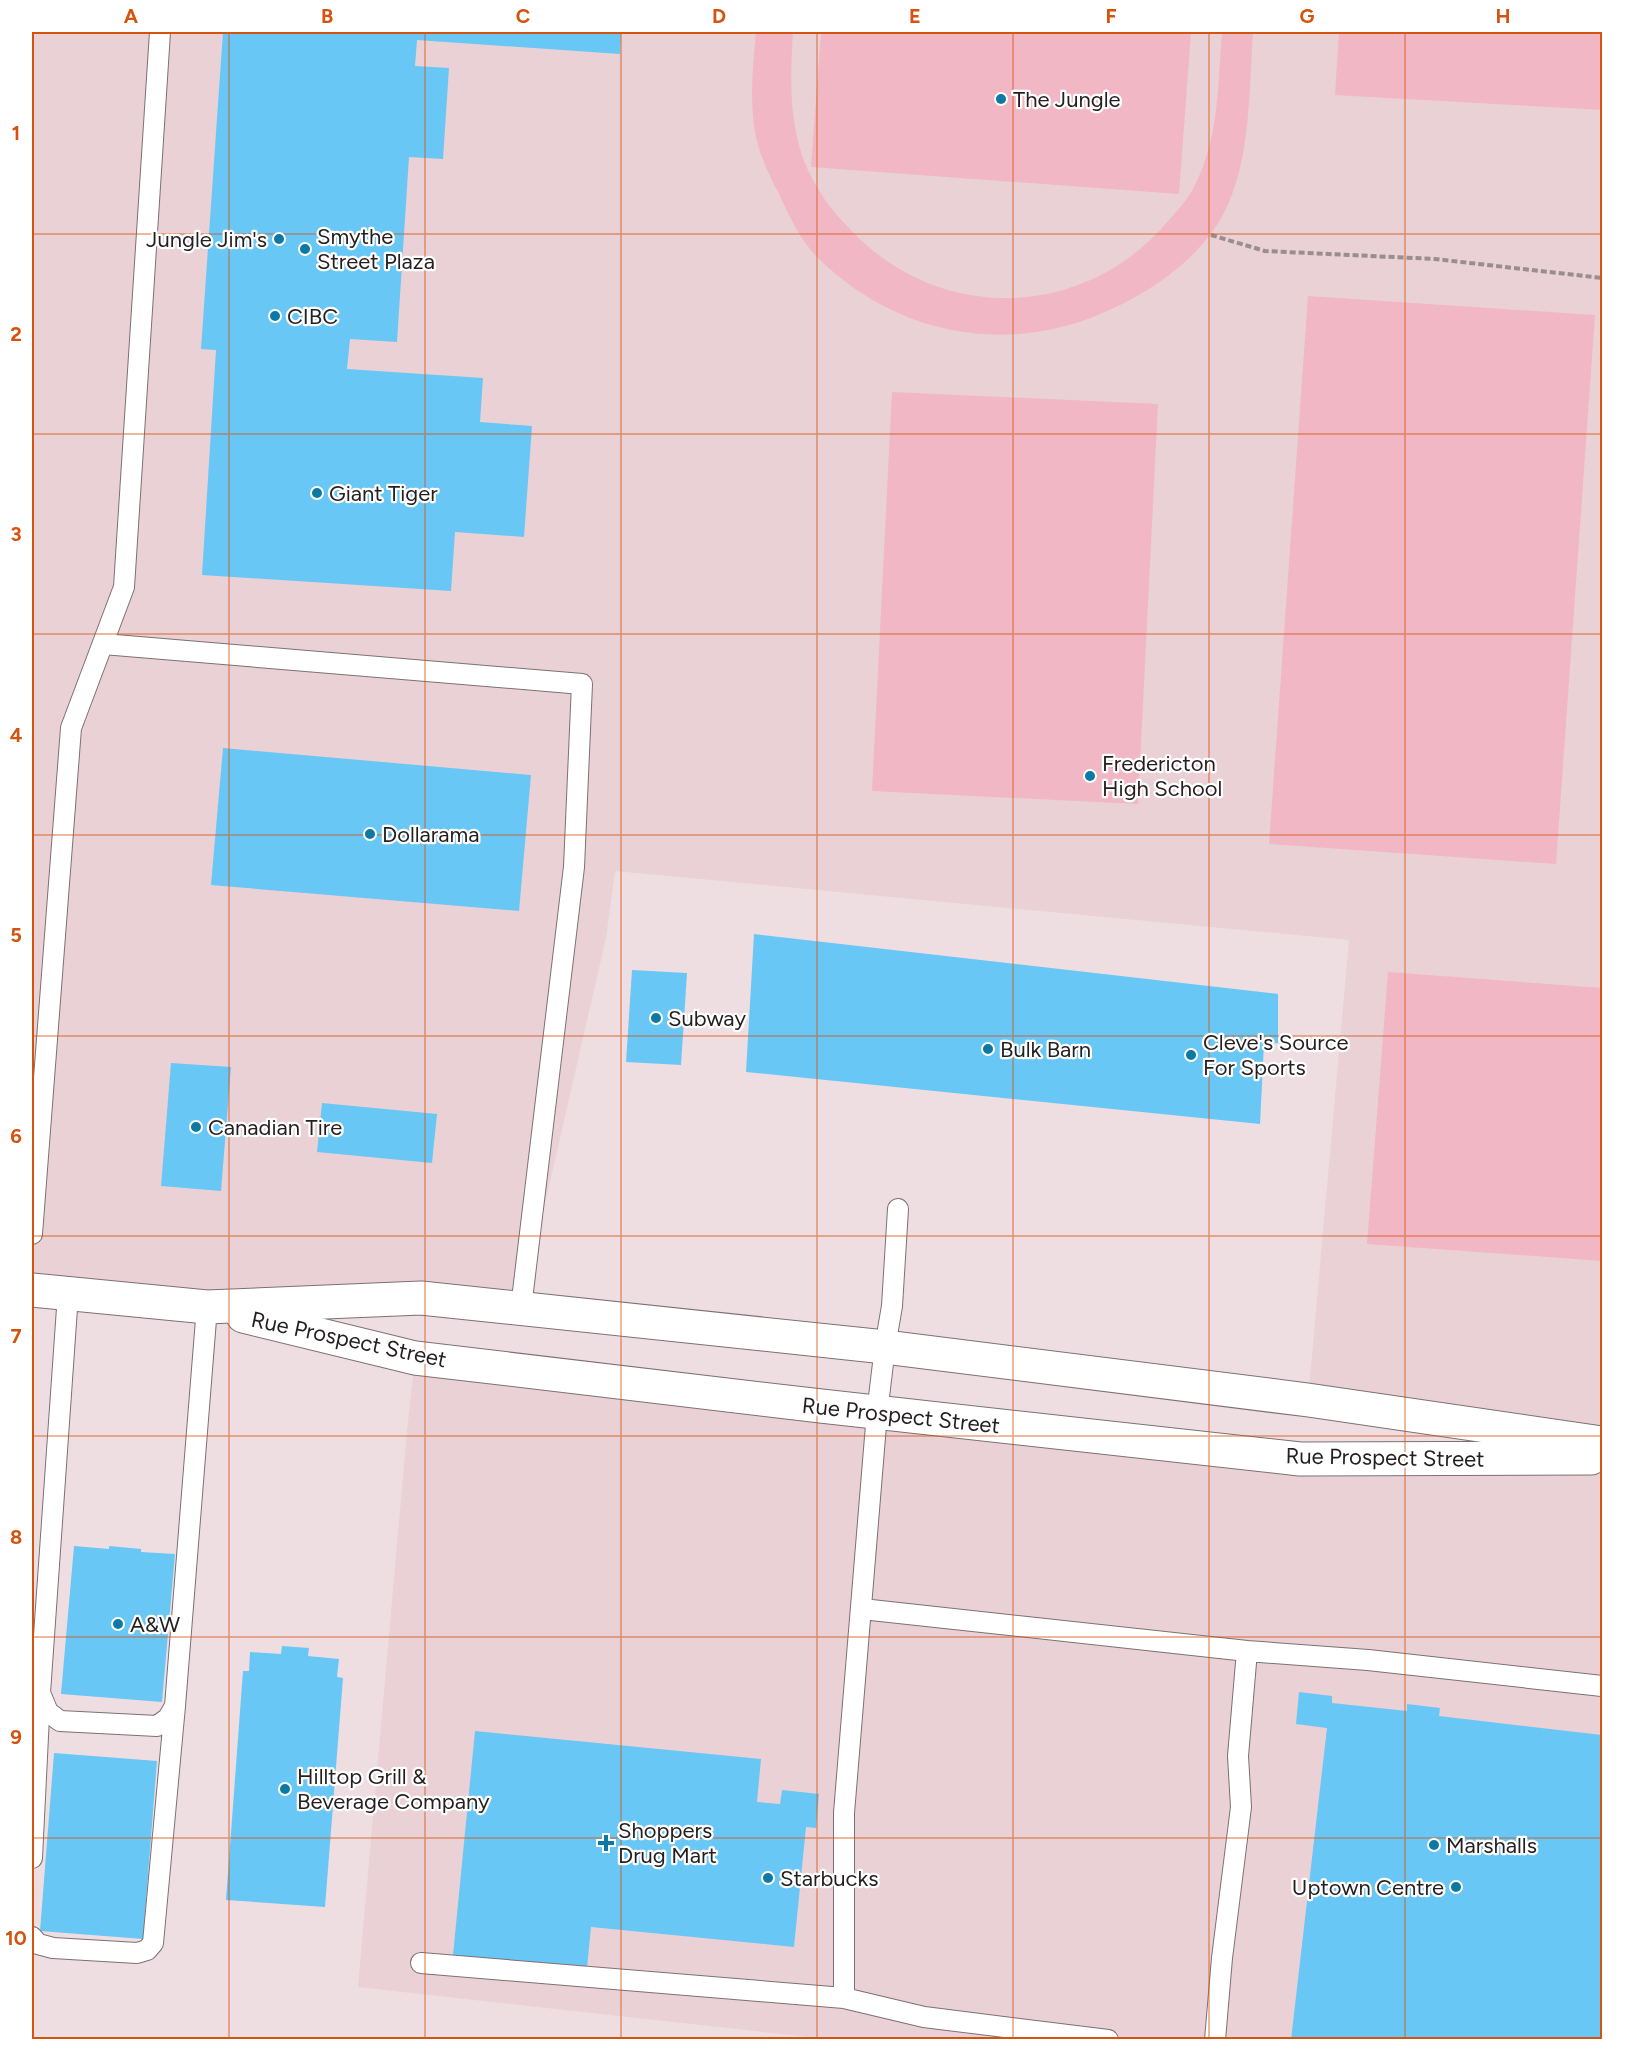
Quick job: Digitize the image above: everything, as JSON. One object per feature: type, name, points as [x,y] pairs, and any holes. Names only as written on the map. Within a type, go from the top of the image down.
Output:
[{"type":"main road","name":"Rue Prospect Street","points":[[32,1290],[207,1307],[421,1298],[885,1347],[1308,1400],[1602,1443]]},
{"type":"main road","name":"Rue Prospect Street","points":[[207,1307],[415,1358],[877,1413],[1300,1459],[1602,1458]]},
{"type":"lane","points":[[32,1234],[71,728],[124,587],[160,32]]},
{"type":"lane","points":[[103,644],[582,684],[574,867],[521,1308]]},
{"type":"lane","points":[[844,1998],[844,1813],[877,1413],[892,1306],[898,1209]]},
{"type":"lane","points":[[32,1858],[40,1693],[68,1294]]},
{"type":"lane","points":[[32,1937],[38,1944],[53,1948],[137,1953],[147,1950],[153,1943],[175,1706],[207,1307]]},
{"type":"lane","points":[[862,1609],[1246,1651],[1368,1660],[1602,1686]]},
{"type":"lane","points":[[1215,2040],[1222,1958],[1241,1806],[1238,1756],[1246,1651]]},
{"type":"lane","points":[[40,1693],[48,1712],[60,1721],[157,1726],[168,1718],[175,1706]]},
{"type":"lane","points":[[421,1963],[844,1998],[924,2018],[1108,2040]]},
{"type":"path","points":[[1211,234],[1265,251],[1435,260],[1602,278]]},
{"type":"shaded area","points":[[32,32],[1602,32],[1602,1443],[1308,1400],[1349,940],[615,871],[606,938],[521,1308],[32,1289]]},
{"type":"shaded area","points":[[756,32],[793,32],[791,88],[798,143],[804,161],[824,199],[850,229],[886,260],[926,282],[968,295],[1012,298],[1055,292],[1097,277],[1135,253],[1183,204],[1202,169],[1216,111],[1222,32],[1253,32],[1247,122],[1234,189],[1217,225],[1181,266],[1136,297],[1080,322],[1040,331],[1000,335],[960,332],[921,322],[884,306],[849,284],[816,256],[795,227],[767,170],[755,135],[752,91]]},
{"type":"shaded area","name":"The Jungle","points":[[821,32],[1191,32],[1179,194],[811,167]]},
{"type":"shaded area","points":[[1339,32],[1602,32],[1602,110],[1335,95]]},
{"type":"shaded area","points":[[1308,296],[1595,315],[1556,864],[1269,844]]},
{"type":"shaded area","points":[[892,392],[1158,404],[1138,804],[872,791]]},
{"type":"shaded area","points":[[1388,972],[1602,988],[1602,1261],[1367,1244]]},
{"type":"shaded area","name":"Uptown Centre","points":[[415,1358],[1300,1459],[1602,1458],[1602,2039],[835,2040],[358,1987]]},
{"type":"building","name":"Smythe Street Plaza","points":[[223,32],[621,32],[620,54],[417,40],[415,66],[449,68],[443,159],[409,157],[397,342],[350,339],[347,369],[483,378],[480,422],[532,426],[524,537],[455,532],[451,591],[202,575],[216,350],[201,349]]},
{"type":"building","points":[[223,748],[531,775],[519,911],[211,885]]},
{"type":"building","points":[[754,934],[1278,994],[1278,1043],[1264,1044],[1260,1124],[746,1072]]},
{"type":"building","name":"Subway","points":[[632,970],[687,973],[681,1065],[626,1062]]},
{"type":"building","name":"Canadian Tire","points":[[171,1063],[231,1067],[221,1191],[161,1186]]},
{"type":"building","points":[[322,1103],[437,1114],[432,1163],[317,1152]]},
{"type":"building","name":"A&W","points":[[74,1546],[109,1549],[109,1546],[141,1549],[141,1552],[175,1554],[162,1702],[61,1694]]},
{"type":"building","name":"Hilltop Grill & Beverage Company","points":[[282,1646],[309,1648],[308,1656],[339,1659],[337,1677],[343,1678],[325,1907],[226,1900],[243,1671],[249,1671],[250,1652],[281,1654]]},
{"type":"building","name":"Uptown Centre","points":[[1299,1692],[1332,1696],[1332,1703],[1407,1711],[1407,1704],[1440,1708],[1439,1716],[1602,1735],[1602,2040],[1291,2040],[1327,1728],[1296,1724]]},
{"type":"building","points":[[475,1731],[761,1759],[757,1802],[780,1804],[782,1790],[819,1794],[816,1828],[806,1827],[794,1947],[591,1927],[587,1968],[453,1955]]},
{"type":"building","points":[[54,1753],[157,1761],[143,1939],[40,1931]]},
{"type":"place","name":"The Jungle","points":[[1001,99]]},
{"type":"place","name":"Jungle Jim's","points":[[279,239]]},
{"type":"place","name":"Smythe Street Plaza","points":[[305,249]]},
{"type":"place","name":"CIBC","points":[[275,316]]},
{"type":"place","name":"Giant Tiger","points":[[317,493]]},
{"type":"place","name":"Fredericton High School","points":[[1090,776]]},
{"type":"place","name":"Dollarama","points":[[370,834]]},
{"type":"place","name":"Subway","points":[[656,1018]]},
{"type":"place","name":"Bulk Barn","points":[[988,1049]]},
{"type":"place","name":"Cleve's Source For Sports","points":[[1191,1055]]},
{"type":"place","name":"Canadian Tire","points":[[196,1127]]},
{"type":"place","name":"A&W","points":[[118,1624]]},
{"type":"place","name":"Hilltop Grill & Beverage Company","points":[[285,1789]]},
{"type":"place","name":"Shoppers Drug Mart","points":[[606,1843]]},
{"type":"place","name":"Marshalls","points":[[1434,1845]]},
{"type":"place","name":"Starbucks","points":[[768,1878]]},
{"type":"place","name":"Uptown Centre","points":[[1456,1887]]}]
